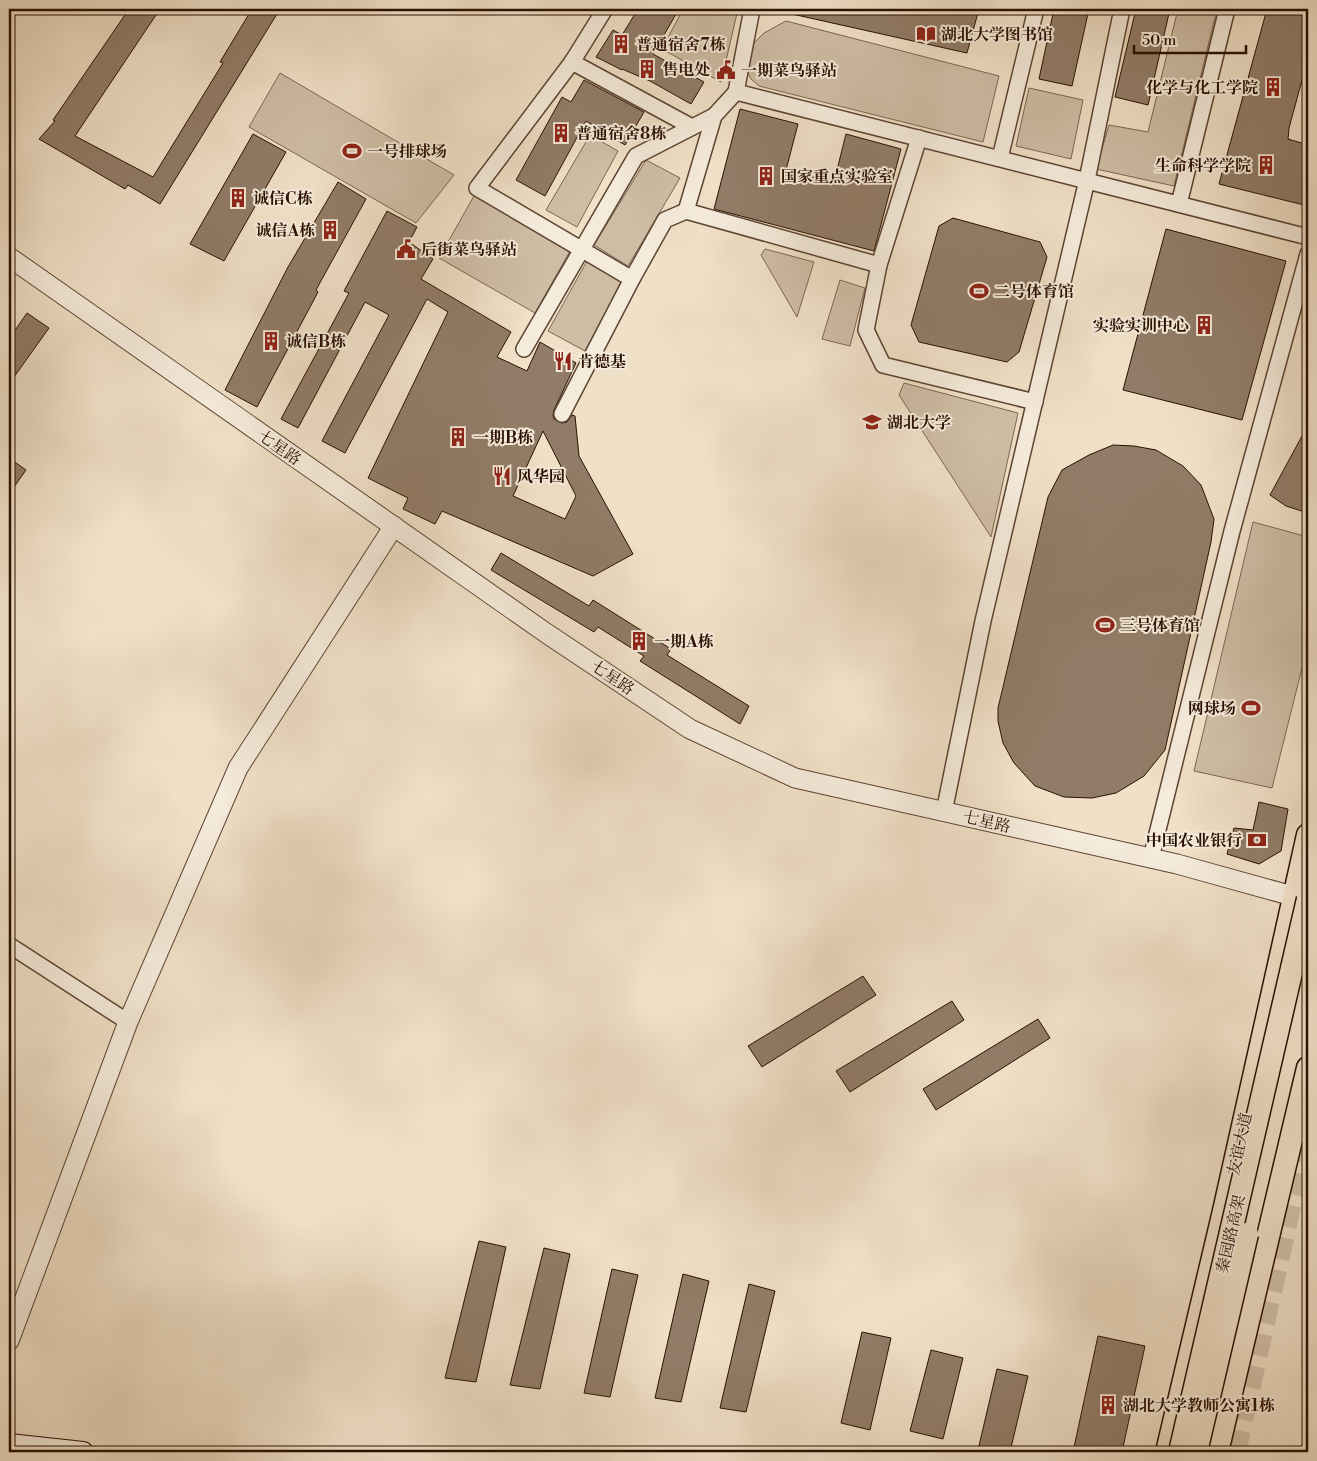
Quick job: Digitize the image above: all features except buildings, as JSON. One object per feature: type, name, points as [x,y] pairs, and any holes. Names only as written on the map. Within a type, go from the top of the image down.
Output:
[{"type":"main road","name":"友谊大道","points":[[1167,1452],[1224,1211],[1304,899],[1308,835]]},
{"type":"main road","name":"秦园路高架","points":[[1180,1452],[1304,899]]},
{"type":"main road","name":"秦园路高架","points":[[1196,1452],[1308,968]]},
{"type":"main road","points":[[1219,1448],[1308,1068]]},
{"type":"main road","points":[[9,1444],[83,1452]]},
{"type":"street","points":[[605,9],[572,62],[477,188],[632,279]]},
{"type":"street","points":[[524,349],[636,156],[714,116],[736,92],[752,9]]},
{"type":"street","points":[[1000,158],[1036,9]]},
{"type":"street","points":[[944,812],[983,621],[1087,180],[1122,9]]},
{"type":"street","points":[[1179,204],[1227,9]]},
{"type":"street","points":[[572,62],[692,127]]},
{"type":"street","points":[[736,92],[1308,237]]},
{"type":"street","points":[[686,211],[714,116]]},
{"type":"street","points":[[919,138],[879,265],[866,330],[883,365],[1034,402]]},
{"type":"street","points":[[562,414],[665,220],[686,211],[879,265]]},
{"type":"street","points":[[1151,858],[1232,531],[1308,254]]},
{"type":"street","name":"七星路","points":[[9,257],[546,633],[690,729],[795,778],[1177,864],[1304,899]]},
{"type":"street","points":[[9,1341],[128,1022],[238,768],[394,526]]},
{"type":"street","points":[[9,945],[128,1022]]},
{"type":"shaded area","points":[[683,9],[738,9],[721,82],[662,49]]},
{"type":"shaded area","points":[[1178,9],[1217,9],[1174,186],[1096,169],[1109,125],[1148,132]]},
{"type":"shaded area","points":[[786,21],[999,76],[983,142],[759,86],[751,79],[747,71],[753,44],[764,33]]},
{"type":"shaded area","name":"一号排球场","points":[[280,73],[454,175],[416,223],[249,127]]},
{"type":"shaded area","points":[[1029,88],[1083,100],[1071,159],[1016,146]]},
{"type":"shaded area","points":[[590,135],[618,151],[577,227],[546,210]]},
{"type":"shaded area","points":[[646,160],[680,178],[628,266],[594,245]]},
{"type":"shaded area","points":[[475,194],[570,251],[535,313],[439,258]]},
{"type":"shaded area","points":[[765,249],[814,262],[797,317],[761,255]]},
{"type":"shaded area","points":[[587,261],[623,281],[585,351],[548,331]]},
{"type":"shaded area","points":[[840,280],[865,288],[850,346],[822,339]]},
{"type":"shaded area","points":[[904,383],[1018,413],[991,537],[899,395]]},
{"type":"shaded area","name":"网球场","points":[[1253,522],[1308,537],[1308,644],[1272,788],[1194,771]]},
{"type":"tunnel","points":[[1235,1452],[1308,1127]]},
{"type":"place","name":"湖北大学图书馆","points":[[926,34]]},
{"type":"place","name":"普通宿舍7栋","points":[[621,44]]},
{"type":"place","name":"售电处","points":[[647,69]]},
{"type":"place","name":"一期菜鸟驿站","points":[[726,70]]},
{"type":"place","name":"化学与化工学院","points":[[1273,87]]},
{"type":"place","name":"普通宿舍8栋","points":[[561,133]]},
{"type":"place","name":"一号排球场","points":[[352,151]]},
{"type":"place","name":"生命科学学院","points":[[1266,165]]},
{"type":"place","name":"国家重点实验室","points":[[766,176]]},
{"type":"place","name":"诚信C栋","points":[[238,198]]},
{"type":"place","name":"诚信A栋","points":[[330,230]]},
{"type":"place","name":"后街菜鸟驿站","points":[[406,249]]},
{"type":"place","name":"二号体育馆","points":[[979,291]]},
{"type":"place","name":"实验实训中心","points":[[1204,325]]},
{"type":"place","name":"诚信B栋","points":[[271,341]]},
{"type":"place","name":"肯德基","points":[[563,361]]},
{"type":"place","name":"湖北大学","points":[[872,422]]},
{"type":"place","name":"一期B栋","points":[[458,437]]},
{"type":"place","name":"风华园","points":[[502,476]]},
{"type":"place","name":"三号体育馆","points":[[1105,625]]},
{"type":"place","name":"一期A栋","points":[[639,641]]},
{"type":"place","name":"网球场","points":[[1251,708]]},
{"type":"place","name":"中国农业银行","points":[[1257,840]]},
{"type":"place","name":"湖北大学教师公寓1栋","points":[[1108,1405]]}]
